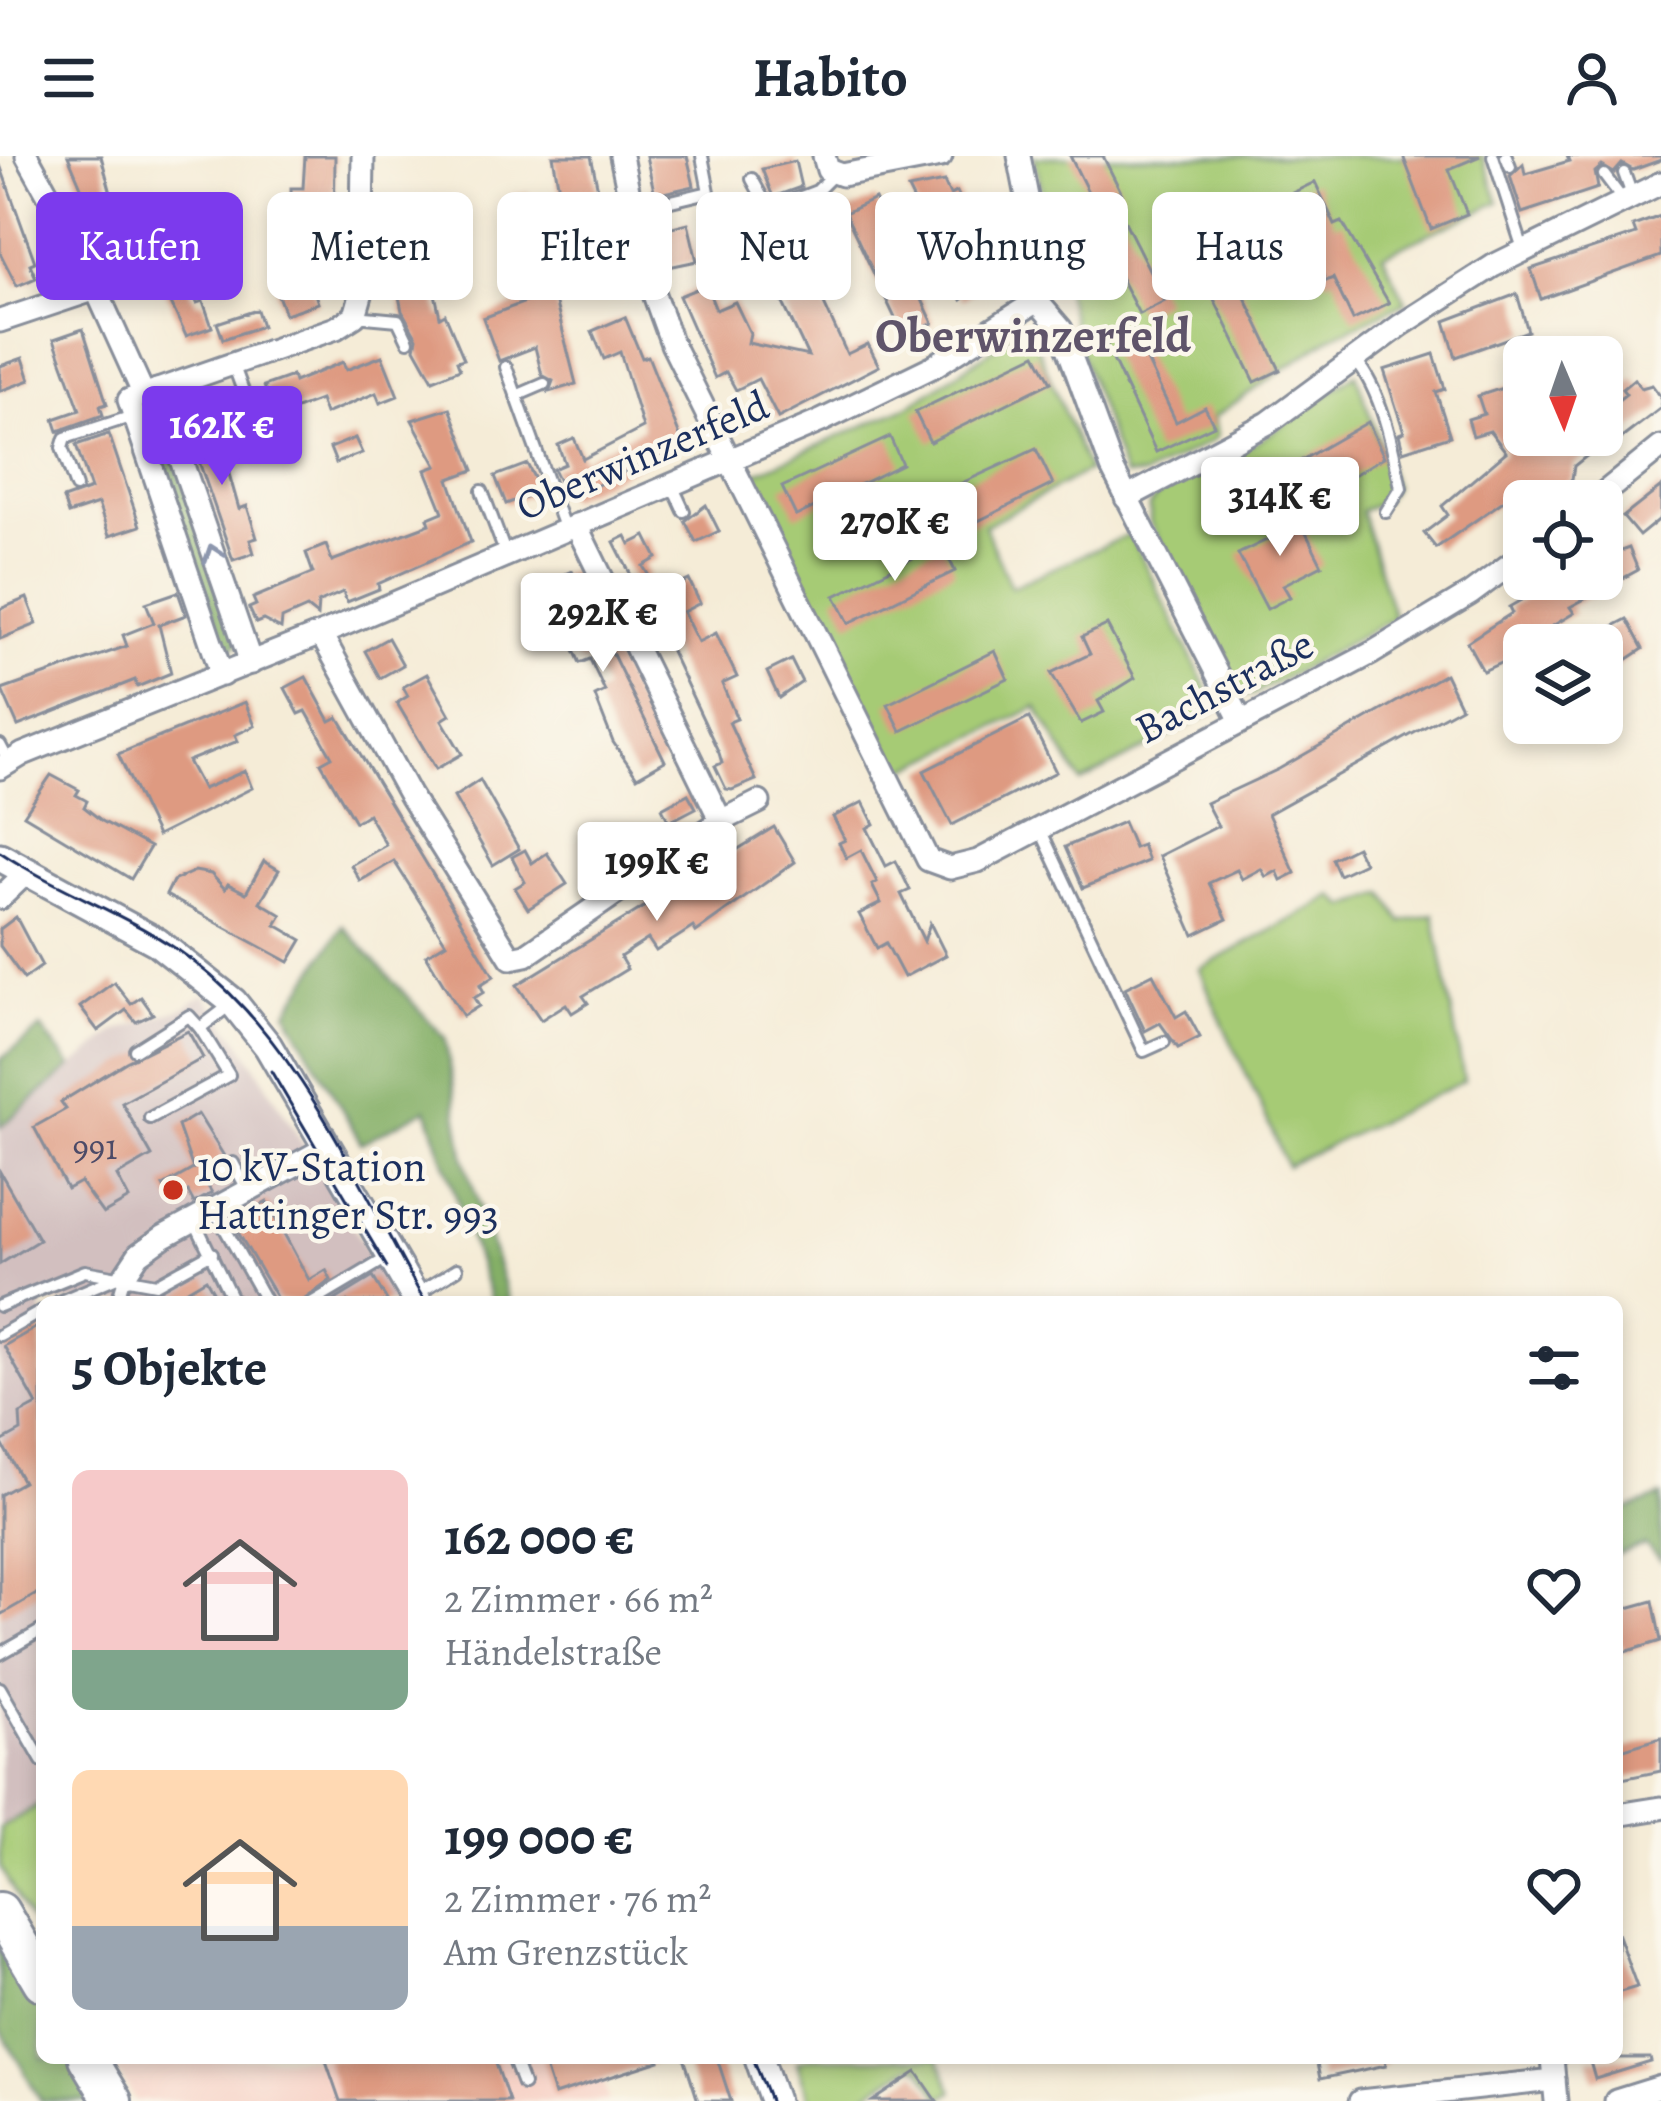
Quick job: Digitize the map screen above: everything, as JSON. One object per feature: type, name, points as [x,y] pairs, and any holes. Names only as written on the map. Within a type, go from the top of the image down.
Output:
[{"type":"main road","points":[[0,1911],[36,1972]]},
{"type":"main road","points":[[90,2064],[112,2101]]},
{"type":"street","points":[[26,156],[45,192]]},
{"type":"street","points":[[222,675],[129,400],[355,316],[361,295],[363,156]]},
{"type":"street","points":[[621,156],[629,192]]},
{"type":"street","points":[[829,167],[941,156]]},
{"type":"street","points":[[1019,156],[1039,257],[1037,302],[1061,329],[1076,380],[1126,498],[1241,721]]},
{"type":"street","points":[[1126,498],[1207,465],[1371,341],[1523,249],[1626,189],[1661,183]]},
{"type":"street","points":[[0,321],[63,300]]},
{"type":"street","points":[[102,300],[150,392],[251,664]]},
{"type":"street","points":[[656,300],[729,460]]},
{"type":"street","name":"Oberwinzerfeld","points":[[3,759],[251,664],[729,460],[920,373],[1037,302]]},
{"type":"street","points":[[1621,480],[1661,448]]},
{"type":"street","name":"Bachstraße","points":[[729,460],[917,847],[928,860],[950,868],[978,861],[1413,630],[1503,568]]},
{"type":"street","points":[[571,528],[721,821]]},
{"type":"street","points":[[321,634],[410,796],[511,958],[526,955],[721,821],[759,802]]},
{"type":"street","points":[[0,856],[157,942],[205,975],[233,1002],[268,1046],[414,1296]]},
{"type":"street","points":[[0,898],[26,873]]},
{"type":"street","points":[[124,1276],[139,1254],[326,1148]]},
{"type":"street","points":[[1623,1814],[1661,1808]]},
{"type":"street","points":[[761,2064],[774,2101]]},
{"type":"street","points":[[1360,2101],[1554,2080]]},
{"type":"street","points":[[1616,2101],[1661,2087]]},
{"type":"lane","points":[[672,201],[709,192],[701,156]]},
{"type":"lane","points":[[1493,156],[1523,249]]},
{"type":"lane","points":[[752,179],[764,211],[817,191],[829,167]]},
{"type":"lane","points":[[1604,175],[1626,189]]},
{"type":"lane","points":[[355,316],[398,320],[408,340]]},
{"type":"lane","points":[[1345,362],[1366,373],[1401,488],[1386,512]]},
{"type":"lane","points":[[233,364],[250,410]]},
{"type":"lane","points":[[506,367],[571,528]]},
{"type":"lane","points":[[516,395],[544,384]]},
{"type":"lane","points":[[76,487],[62,448],[65,438],[133,416]]},
{"type":"lane","points":[[672,484],[684,511]]},
{"type":"lane","points":[[482,491],[506,555]]},
{"type":"lane","points":[[1039,828],[1144,1051],[1163,1042]]},
{"type":"lane","points":[[200,1028],[233,1002]]},
{"type":"lane","points":[[135,1050],[189,1016],[229,1075],[150,1118]]},
{"type":"lane","points":[[209,1177],[233,1163],[248,1191]]},
{"type":"lane","points":[[204,1215],[212,1252],[231,1296]]},
{"type":"lane","points":[[204,1215],[262,1296]]},
{"type":"lane","points":[[0,1306],[85,1271],[156,1284],[212,1252]]},
{"type":"lane","points":[[323,1296],[390,1256]]},
{"type":"lane","points":[[420,1296],[458,1269]]},
{"type":"lane","points":[[69,1296],[91,1284],[124,1276]]},
{"type":"lane","points":[[119,1296],[124,1276]]},
{"type":"lane","points":[[0,1335],[36,1314]]},
{"type":"lane","points":[[0,1654],[36,1633]]},
{"type":"lane","points":[[0,1688],[36,1751]]},
{"type":"lane","points":[[515,2064],[523,2084]]},
{"type":"shaded area","points":[[204,994],[244,1047],[395,1296],[36,1296],[36,1807],[0,1828],[0,1127],[115,1032],[186,1007]]},
{"type":"shaded area","points":[[113,2064],[653,2064],[604,2080],[609,2101],[136,2101]]},
{"type":"green space","points":[[1482,156],[1499,202],[1383,255],[1406,302],[1331,337],[1214,417],[1217,436],[1212,441],[1143,476],[1124,476],[1077,342],[1067,300],[1128,300],[1128,192],[1042,192],[1034,157]]},
{"type":"green space","points":[[1019,331],[1033,336],[1088,471],[984,526],[1011,587],[1130,534],[1218,710],[1081,782],[1037,707],[900,772],[752,483],[755,473],[909,406]]},
{"type":"green space","points":[[1356,374],[1394,487],[1384,502],[1361,511],[1394,618],[1253,695],[1241,695],[1150,523],[1150,505],[1158,494],[1261,440]]},
{"type":"green space","points":[[143,410],[156,410],[239,643],[227,652]]},
{"type":"green space","points":[[1384,893],[1402,922],[1434,914],[1464,1081],[1286,1166],[1200,969],[1334,896],[1347,907]]},
{"type":"green space","points":[[343,926],[445,1038],[465,1161],[507,1296],[489,1296],[427,1109],[361,1143],[287,1012]]},
{"type":"green space","points":[[41,1028],[72,1067],[0,1127],[0,1060]]},
{"type":"green space","points":[[1661,1496],[1661,1561],[1645,1545],[1623,1553],[1623,1512]]},
{"type":"green space","points":[[36,1807],[36,1931],[0,1867],[0,1828]]},
{"type":"green space","points":[[0,1938],[36,1999],[36,2064],[75,2064],[97,2101],[41,2101],[0,2029]]},
{"type":"green space","points":[[798,2064],[941,2064],[953,2092],[940,2098],[920,2067],[911,2066],[855,2101],[810,2101]]},
{"type":"building","points":[[68,156],[101,156],[111,192],[83,192]]},
{"type":"building","points":[[305,156],[335,156],[335,192],[291,192],[291,188],[303,188]]},
{"type":"building","points":[[553,156],[591,156],[598,192],[560,192]]},
{"type":"building","points":[[646,156],[687,156],[694,186],[654,192]]},
{"type":"building","points":[[1070,156],[1103,156],[1121,192],[1088,192]]},
{"type":"building","points":[[1403,156],[1480,156],[1449,169],[1467,214],[1431,229]]},
{"type":"building","points":[[1567,156],[1661,156],[1661,160],[1633,170],[1622,164],[1614,173],[1602,166],[1595,172],[1598,188],[1522,213],[1510,176],[1523,164],[1525,174],[1569,161]]},
{"type":"building","points":[[795,161],[801,187],[771,192],[762,169]]},
{"type":"building","points":[[0,165],[35,262],[30,264],[36,278],[17,286],[0,253]]},
{"type":"building","points":[[944,182],[949,192],[909,192]]},
{"type":"building","points":[[1315,182],[1320,192],[1294,192]]},
{"type":"building","points":[[875,199],[875,276],[851,226],[851,210]]},
{"type":"building","points":[[1326,206],[1335,225],[1342,222],[1389,303],[1353,320],[1333,278],[1326,281]]},
{"type":"building","points":[[1661,216],[1661,256],[1541,299],[1531,269],[1636,234],[1633,226]]},
{"type":"building","points":[[688,223],[696,261],[672,266],[672,227]]},
{"type":"building","points":[[1128,228],[1152,275],[1152,300],[1165,301],[1139,314],[1128,292]]},
{"type":"building","points":[[696,289],[696,300],[712,300],[716,310],[735,302],[750,333],[748,343],[808,356],[781,300],[822,300],[847,354],[868,344],[879,366],[778,418],[758,379],[736,390],[726,372],[715,378],[679,296]]},
{"type":"building","points":[[1517,294],[1528,331],[1503,336],[1503,340],[1456,357],[1445,321]]},
{"type":"building","points":[[169,300],[203,301],[212,327],[186,336]]},
{"type":"building","points":[[280,300],[317,300],[318,303],[285,314]]},
{"type":"building","points":[[400,300],[436,300],[440,317],[445,314],[464,359],[457,361],[460,369],[433,380]]},
{"type":"building","points":[[531,300],[555,300],[576,384],[549,392],[553,381],[542,375],[535,347],[499,361],[483,318]]},
{"type":"building","points":[[886,300],[922,300],[933,323],[904,337]]},
{"type":"building","points":[[1214,300],[1246,300],[1280,370],[1255,382]]},
{"type":"building","points":[[257,310],[262,326],[223,339],[217,323]]},
{"type":"building","points":[[625,317],[642,358],[648,356],[683,444],[568,499],[553,469],[565,464],[558,445],[574,438],[583,459],[643,428],[620,352],[604,359],[592,331]]},
{"type":"building","points":[[83,329],[107,404],[100,406],[103,415],[58,431],[54,419],[80,410],[54,339]]},
{"type":"building","points":[[1133,330],[1176,422],[1205,407],[1214,425],[1156,452],[1106,345]]},
{"type":"building","points":[[1036,354],[1051,382],[930,442],[915,412]]},
{"type":"building","points":[[1434,354],[1445,389],[1436,392],[1450,436],[1403,451],[1399,434],[1404,432],[1384,370]]},
{"type":"building","points":[[382,356],[398,396],[380,403],[376,393],[325,414],[320,400],[275,417],[264,386],[292,376],[294,382],[343,362],[346,370]]},
{"type":"building","points":[[23,358],[30,380],[0,391],[0,366]]},
{"type":"building","points":[[1634,379],[1641,388],[1652,385],[1661,397],[1661,408],[1623,437],[1626,394],[1623,388]]},
{"type":"building","points":[[1503,388],[1503,448],[1490,431],[1473,436],[1468,419],[1484,414],[1478,396]]},
{"type":"building","points":[[450,408],[474,470],[449,479],[471,542],[347,602],[343,592],[318,603],[317,616],[307,608],[282,619],[281,629],[263,620],[256,623],[249,608],[256,605],[253,598],[313,573],[306,553],[326,545],[332,561],[430,524],[428,518],[443,512],[426,470],[437,466],[412,420]]},
{"type":"building","points":[[212,414],[239,509],[247,506],[257,538],[250,540],[254,553],[233,560],[186,424]]},
{"type":"building","points":[[1368,422],[1384,457],[1305,504],[1286,469]]},
{"type":"building","points":[[109,434],[140,526],[109,536],[98,504],[68,514],[63,499],[91,489],[76,445]]},
{"type":"building","points":[[890,437],[902,464],[796,516],[782,487]]},
{"type":"building","points":[[355,438],[362,453],[336,463],[330,448]]},
{"type":"building","points":[[1036,449],[1053,484],[970,525],[951,488]]},
{"type":"building","points":[[1503,455],[1587,456],[1574,466],[1571,480],[1503,480],[1503,501],[1436,548],[1424,533],[1448,515],[1442,506]]},
{"type":"building","points":[[527,464],[541,491],[506,504],[495,476]]},
{"type":"building","points":[[1661,487],[1661,518],[1639,536],[1623,517]]},
{"type":"building","points":[[706,505],[719,531],[696,542],[685,521]]},
{"type":"building","points":[[1294,509],[1322,565],[1283,585],[1290,597],[1267,609],[1238,554],[1277,535],[1270,521]]},
{"type":"building","points":[[626,536],[630,544],[646,536],[657,558],[643,566],[649,576],[635,583],[614,542]]},
{"type":"building","points":[[942,544],[955,571],[849,623],[835,596]]},
{"type":"building","points":[[1629,548],[1638,570],[1623,578],[1623,550]]},
{"type":"building","points":[[572,571],[665,761],[637,777],[613,742],[595,696],[605,691],[590,659],[580,663],[566,632],[550,639],[544,625],[560,618],[544,583]]},
{"type":"building","points":[[689,580],[700,603],[683,612],[698,642],[716,633],[737,677],[722,684],[737,719],[729,722],[756,780],[732,790],[726,789],[715,766],[722,763],[719,753],[647,600]]},
{"type":"building","points":[[178,592],[186,615],[159,625],[171,673],[137,687],[135,680],[18,726],[2,690],[127,646],[123,635],[154,623],[146,603]]},
{"type":"building","points":[[27,598],[37,624],[0,639],[0,609]]},
{"type":"building","points":[[1521,600],[1583,600],[1570,607],[1574,613],[1556,624],[1503,624],[1503,662],[1483,671],[1467,642],[1512,613],[1509,607]]},
{"type":"building","points":[[1627,619],[1643,649],[1623,662],[1623,624],[1617,624]]},
{"type":"building","points":[[1107,625],[1135,678],[1098,701],[1104,712],[1081,723],[1051,673],[1090,654],[1082,637]]},
{"type":"building","points":[[388,638],[403,665],[380,678],[365,651]]},
{"type":"building","points":[[995,651],[1008,679],[901,731],[888,704]]},
{"type":"building","points":[[791,660],[802,682],[779,698],[767,672]]},
{"type":"building","points":[[427,674],[450,715],[442,720],[462,754],[436,769],[397,703],[408,696],[403,687]]},
{"type":"building","points":[[1445,674],[1461,707],[1268,814],[1295,873],[1281,880],[1277,871],[1266,877],[1261,869],[1242,879],[1237,870],[1209,883],[1227,919],[1194,935],[1159,856],[1218,826],[1206,803],[1279,769]]},
{"type":"building","points":[[306,677],[330,721],[338,717],[494,976],[480,985],[484,992],[474,998],[479,1006],[463,1016],[426,955],[446,943],[394,861],[360,881],[351,865],[386,845],[368,814],[355,822],[321,763],[332,757],[306,711],[299,714],[285,688]]},
{"type":"building","points":[[245,702],[255,726],[235,735],[238,741],[188,761],[203,789],[245,771],[252,788],[157,836],[118,754]]},
{"type":"building","points":[[1029,718],[1056,772],[952,825],[924,771]]},
{"type":"building","points":[[51,775],[79,790],[76,795],[87,801],[84,807],[102,821],[150,847],[131,879],[24,815]]},
{"type":"building","points":[[480,780],[519,849],[493,865],[454,797]]},
{"type":"building","points":[[688,794],[696,808],[669,822],[662,808]]},
{"type":"building","points":[[863,802],[874,824],[867,828],[886,866],[896,861],[910,890],[901,894],[924,941],[930,923],[946,955],[904,977],[886,943],[877,948],[859,914],[881,903],[872,885],[877,882],[861,850],[846,858],[839,843],[845,840],[833,817]]},
{"type":"building","points":[[1123,822],[1134,848],[1142,845],[1148,861],[1083,888],[1065,847]]},
{"type":"building","points":[[774,827],[795,862],[696,932],[693,927],[656,951],[648,939],[620,957],[627,969],[583,996],[588,1003],[572,1013],[566,1004],[541,1020],[517,985]]},
{"type":"building","points":[[626,828],[641,857],[600,875],[592,860],[608,852],[602,841]]},
{"type":"building","points":[[1356,847],[1364,863],[1339,875],[1332,859]]},
{"type":"building","points":[[525,850],[532,863],[547,853],[567,884],[528,909],[515,888],[525,882],[512,857]]},
{"type":"building","points":[[264,861],[279,870],[260,902],[282,915],[276,925],[302,940],[289,962],[166,895],[173,881],[195,871],[211,874],[225,889],[228,884],[246,893]]},
{"type":"building","points":[[16,917],[42,966],[24,979],[0,946],[0,929]]},
{"type":"building","points":[[1153,974],[1176,1017],[1186,1011],[1200,1037],[1178,1048],[1160,1023],[1145,1031],[1125,988]]},
{"type":"building","points":[[114,982],[131,1004],[141,997],[153,1014],[136,1022],[126,1010],[98,1031],[80,1007]]},
{"type":"building","points":[[188,1031],[203,1058],[122,1103],[152,1156],[117,1176],[129,1199],[103,1214],[80,1182],[67,1189],[34,1127],[66,1109],[61,1102]]},
{"type":"building","points":[[198,1114],[224,1156],[200,1173],[212,1193],[194,1203],[188,1192],[171,1201],[163,1186],[193,1169],[178,1126]]},
{"type":"building","points":[[0,1172],[39,1240],[0,1264]]},
{"type":"building","points":[[267,1202],[309,1280],[326,1270],[331,1280],[309,1296],[275,1296],[232,1222]]},
{"type":"building","points":[[373,1277],[384,1296],[342,1296]]},
{"type":"building","points":[[206,1279],[216,1296],[177,1296]]},
{"type":"building","points":[[36,1327],[36,1403],[4,1346]]},
{"type":"building","points":[[36,1406],[36,1594],[0,1615],[0,1495],[23,1482],[1,1442],[21,1431],[20,1414]]},
{"type":"building","points":[[1653,1601],[1661,1641],[1625,1652],[1623,1609]]},
{"type":"building","points":[[1661,1738],[1661,1771],[1623,1779],[1623,1749]]},
{"type":"building","points":[[1623,1949],[1637,1987],[1623,1991]]},
{"type":"building","points":[[1650,2058],[1651,2062],[1595,2079],[1591,2064]]},
{"type":"building","points":[[327,2064],[496,2064],[509,2101],[340,2101]]},
{"type":"building","points":[[544,2064],[651,2064],[554,2095]]},
{"type":"building","points":[[686,2064],[719,2064],[731,2101],[698,2101]]},
{"type":"building","points":[[1317,2064],[1386,2064],[1386,2065],[1320,2079]]},
{"type":"building","points":[[917,2072],[937,2101],[873,2101]]},
{"type":"tram line","points":[[0,852],[170,945],[231,995],[266,1033],[325,1119],[422,1296]]},
{"type":"tram line","points":[[271,1071],[387,1267]]},
{"type":"tram line","points":[[755,2064],[770,2101]]},
{"type":"place","name":"10 kV-Station Hattinger Str. 993","points":[[173,1190]]},
{"type":"district","name":"Oberwinzerfeld","points":[[1033,336]]}]
